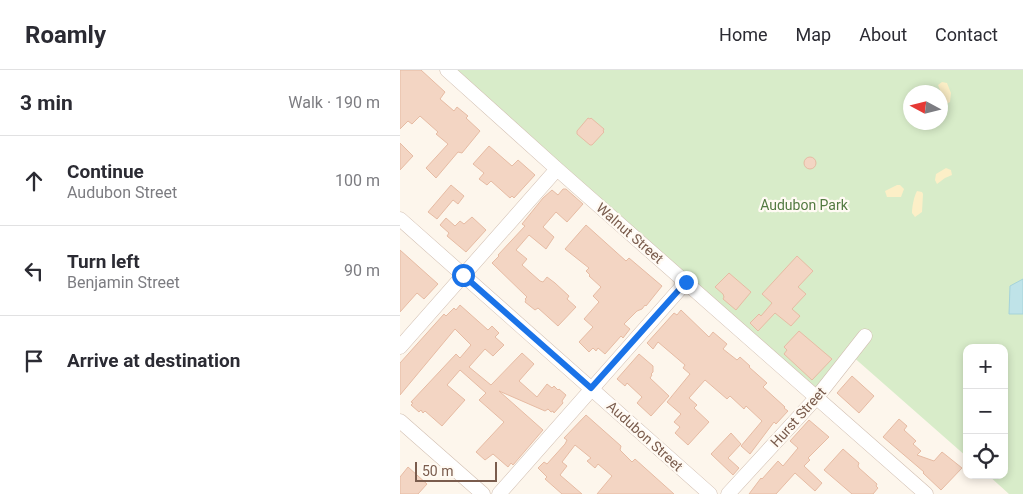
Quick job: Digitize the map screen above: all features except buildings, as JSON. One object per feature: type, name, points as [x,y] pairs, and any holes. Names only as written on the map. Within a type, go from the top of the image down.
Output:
[{"type":"street","name":"Walnut Street","points":[[447,70],[926,494]]},
{"type":"street","points":[[400,347],[557,169]]},
{"type":"street","name":"Audubon Street","points":[[400,219],[710,494]]},
{"type":"street","points":[[499,494],[686,282]]},
{"type":"street","name":"Hurst Street","points":[[728,494],[817,397],[865,336]]},
{"type":"street","points":[[400,421],[483,494]]},
{"type":"green space","name":"Audubon Park","points":[[449,70],[1023,70],[1023,494],[1009,494],[992,479],[1008,479],[1008,344],[963,344],[963,453],[851,355],[818,394]]},
{"type":"sand","points":[[942,82],[948,85],[938,85]]},
{"type":"sand","points":[[948,86],[951,93],[950,102],[948,103]]},
{"type":"sand","points":[[946,168],[951,170],[952,175],[937,184],[935,180],[936,174]]},
{"type":"sand","points":[[897,185],[904,189],[901,197],[887,197],[885,191]]},
{"type":"sand","points":[[917,191],[923,194],[922,212],[915,217],[912,211]]},
{"type":"water","points":[[1023,279],[1023,314],[1009,314],[1010,286]]},
{"type":"route","points":[[463,275],[591,388],[686,282]]}]
